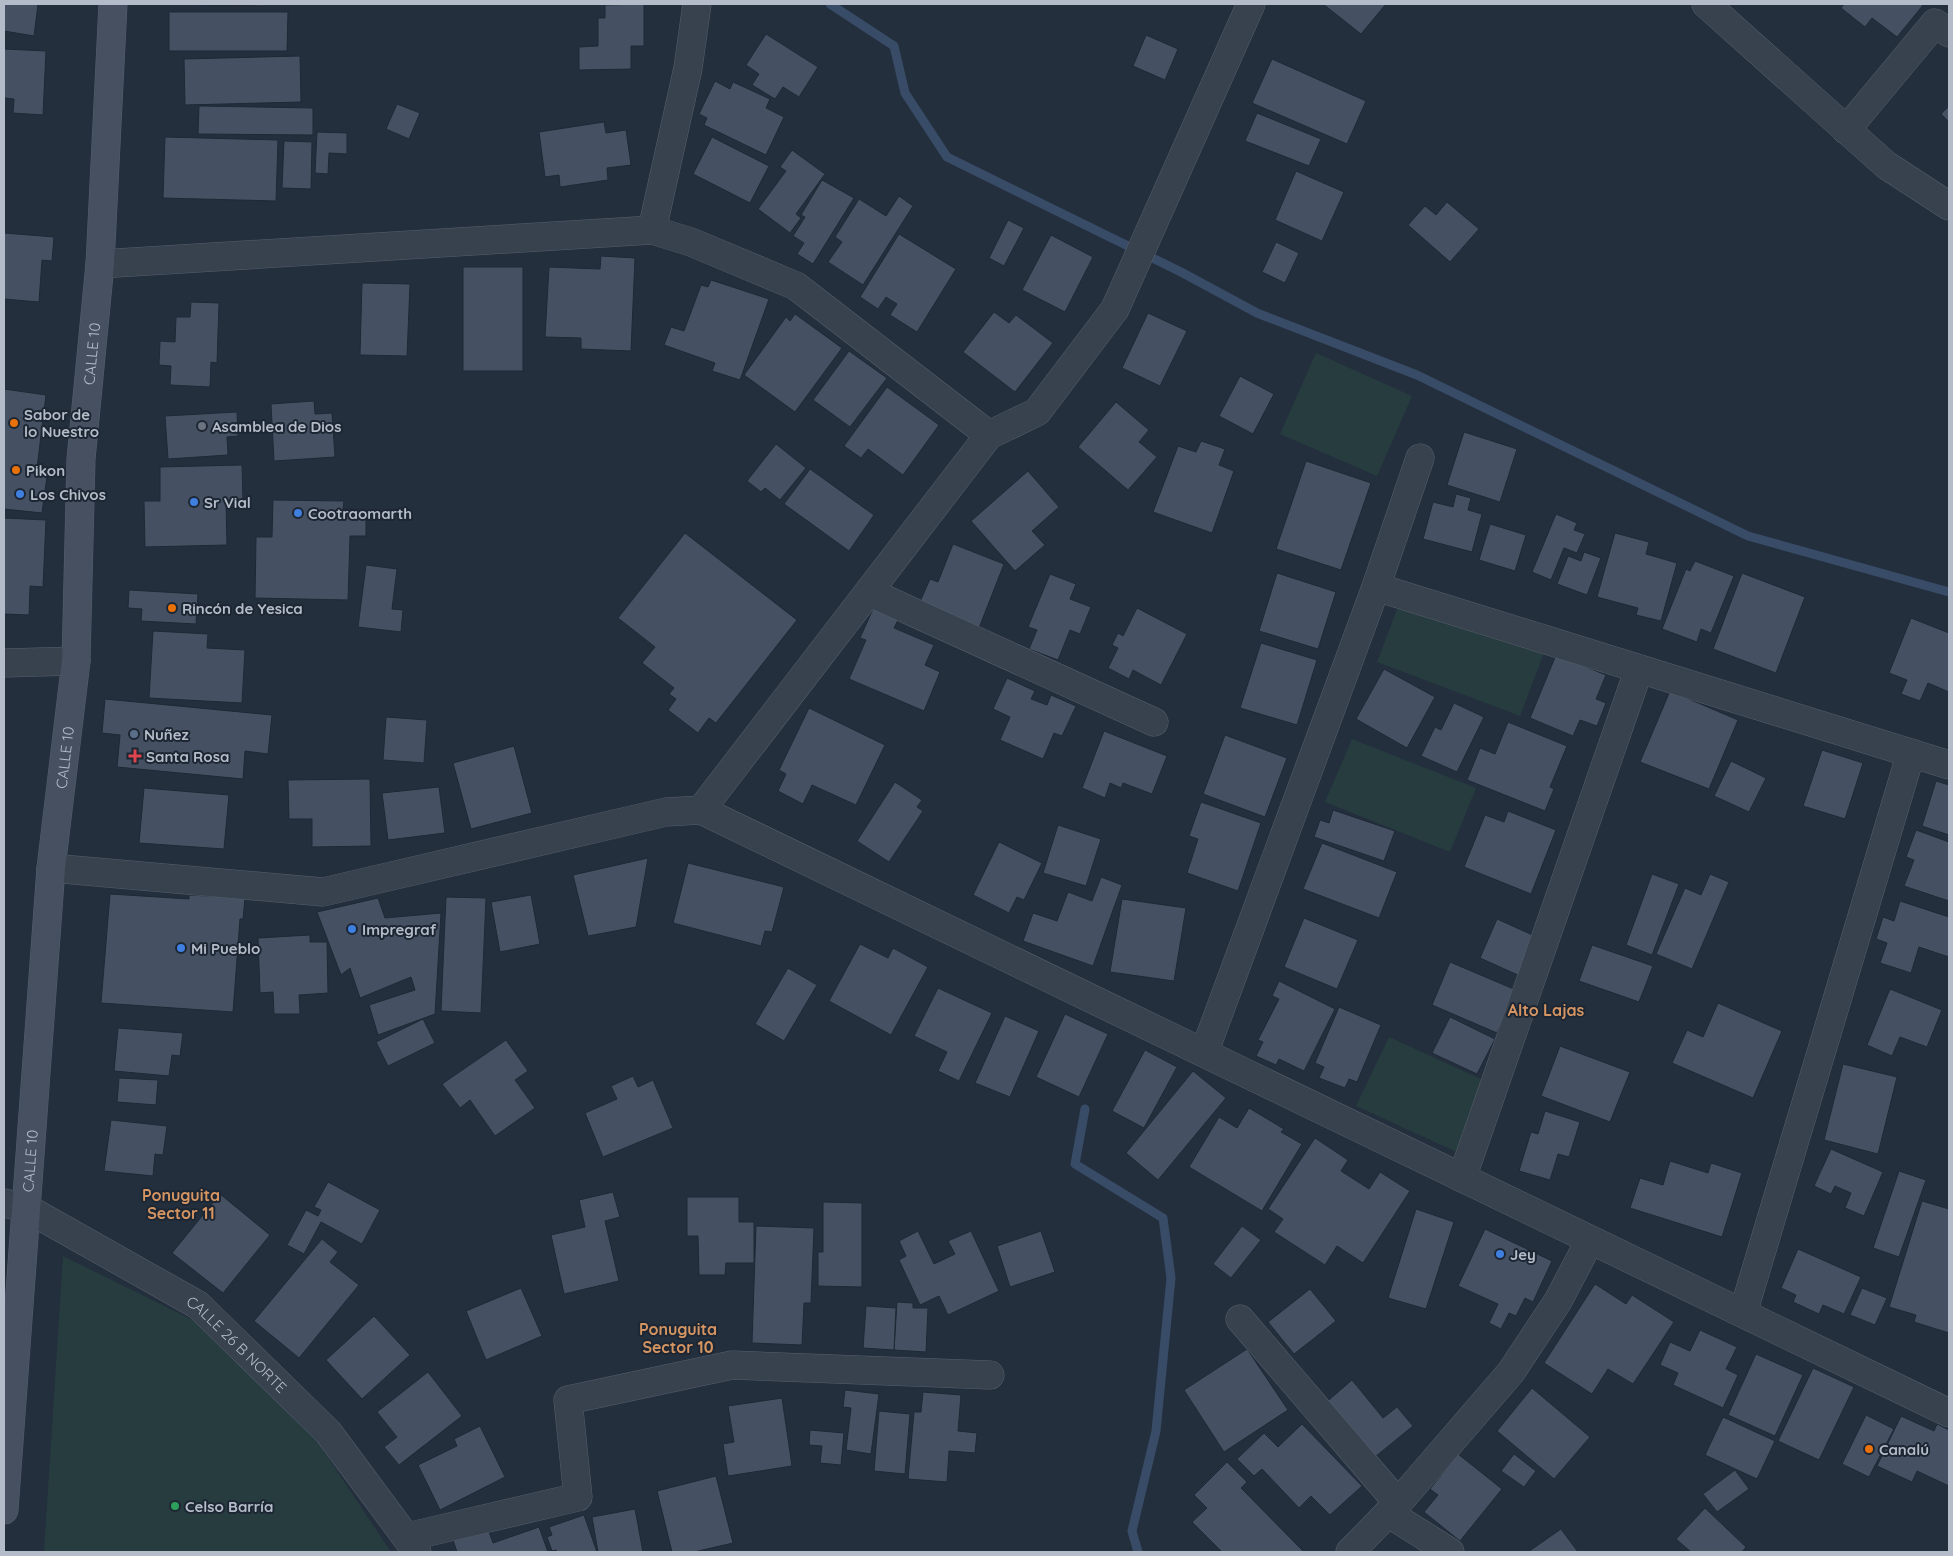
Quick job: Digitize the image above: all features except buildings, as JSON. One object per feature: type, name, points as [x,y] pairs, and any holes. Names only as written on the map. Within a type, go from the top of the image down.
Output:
[{"type":"main road","name":"CALLE 10","points":[[4,1510],[15,1205],[51,868],[76,660],[81,459],[100,264],[113,4]]},
{"type":"street","points":[[652,230],[688,68],[696,4]]},
{"type":"street","points":[[701,810],[989,435],[1037,412],[1115,309],[1251,4]]},
{"type":"street","points":[[1706,4],[1886,165],[1949,206]]},
{"type":"street","points":[[1846,130],[1935,23],[1949,33]]},
{"type":"street","points":[[100,264],[652,230],[691,242],[796,286],[989,435]]},
{"type":"street","points":[[1204,1053],[1376,587],[1420,458]]},
{"type":"street","points":[[1376,587],[1949,765]]},
{"type":"street","points":[[869,592],[1154,722]]},
{"type":"street","points":[[4,663],[76,660]]},
{"type":"street","points":[[1462,1178],[1639,669]]},
{"type":"street","points":[[1742,1313],[1911,753]]},
{"type":"street","points":[[51,868],[323,892],[666,812],[701,810],[1949,1413]]},
{"type":"street","name":"CALLE 26 B NORTE","points":[[15,1205],[198,1305],[328,1432],[412,1545]]},
{"type":"street","points":[[1350,1552],[1393,1508],[1511,1372],[1558,1300],[1590,1240]]},
{"type":"street","points":[[1240,1318],[1393,1508],[1450,1552]]},
{"type":"street","points":[[412,1545],[578,1497],[568,1400],[732,1366],[990,1375]]},
{"type":"green space","points":[[1316,353],[1412,396],[1377,476],[1280,434]]},
{"type":"green space","points":[[1401,599],[1544,653],[1520,716],[1377,662]]},
{"type":"green space","points":[[1352,739],[1476,788],[1450,852],[1325,802]]},
{"type":"green space","points":[[1389,1037],[1492,1084],[1459,1153],[1356,1106]]},
{"type":"green space","points":[[63,1256],[209,1328],[319,1444],[391,1552],[44,1552]]},
{"type":"waterway","points":[[830,4],[894,46],[905,93],[947,157],[1181,272],[1257,313],[1417,375],[1748,536],[1949,592]]},
{"type":"waterway","points":[[1085,1109],[1075,1164],[1163,1218],[1171,1278],[1156,1431],[1132,1531],[1138,1552]]},
{"type":"place","name":"Sabor de lo Nuestro","points":[[14,423]]},
{"type":"place","name":"Asamblea de Dios","points":[[202,426]]},
{"type":"place","name":"Pikon","points":[[16,470]]},
{"type":"place","name":"Los Chivos","points":[[20,494]]},
{"type":"place","name":"Sr Vial","points":[[194,502]]},
{"type":"place","name":"Cootraomarth","points":[[298,513]]},
{"type":"place","name":"Rincón de Yesica","points":[[172,608]]},
{"type":"place","name":"Nuñez","points":[[134,734]]},
{"type":"place","name":"Santa Rosa","points":[[135,756]]},
{"type":"place","name":"Impregraf","points":[[352,929]]},
{"type":"place","name":"Mi Pueblo","points":[[181,948]]},
{"type":"place","name":"Jey","points":[[1500,1254]]},
{"type":"place","name":"Canalú","points":[[1869,1449]]},
{"type":"place","name":"Celso Barría","points":[[175,1506]]},
{"type":"district","name":"Alto Lajas","points":[[1546,1010]]},
{"type":"district","name":"Ponuguita Sector 11","points":[[181,1204]]},
{"type":"district","name":"Ponuguita Sector 10","points":[[678,1338]]}]
